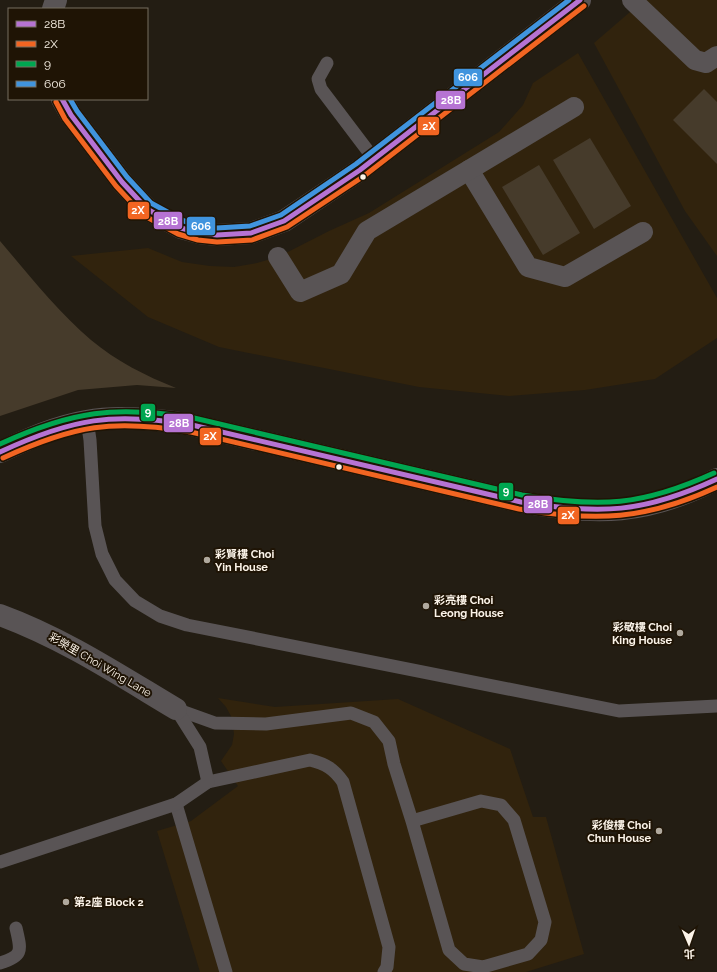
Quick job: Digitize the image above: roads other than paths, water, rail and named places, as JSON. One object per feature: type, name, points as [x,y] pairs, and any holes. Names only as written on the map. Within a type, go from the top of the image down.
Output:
[{"type":"street","points":[[63,100],[71,114],[133,195],[147,209],[164,220],[181,228],[199,233],[235,235],[267,228],[284,220],[374,159],[578,0]]},
{"type":"street","points":[[632,0],[695,60],[706,63],[717,56]]},
{"type":"street","points":[[278,257],[300,292],[341,274],[367,231],[574,107]]},
{"type":"street","points":[[469,170],[528,267],[565,277],[643,232]]},
{"type":"street","points":[[0,452],[56,428],[87,420],[138,418],[192,425],[521,502],[555,508],[605,510],[642,507],[670,500],[717,479]]},
{"type":"street","name":"彩榮里 Choi Wing Lane","points":[[0,615],[47,634],[73,647],[176,709]]},
{"type":"lane","points":[[327,63],[318,79],[321,89],[374,159]]},
{"type":"lane","points":[[87,420],[90,440],[95,526],[102,554],[115,580],[135,601],[160,616],[188,624],[619,711],[717,706]]},
{"type":"lane","points":[[176,709],[200,747],[208,782]]},
{"type":"lane","points":[[176,709],[215,723],[266,724],[351,713],[374,722],[389,740],[394,764],[449,950],[464,964],[483,967],[528,954],[542,940],[545,922],[514,820],[501,804],[480,801],[412,821]]},
{"type":"lane","points":[[0,862],[176,804],[208,782],[310,760],[323,763],[335,771],[343,782],[389,947],[387,967],[384,972]]},
{"type":"lane","points":[[176,804],[226,972]]},
{"type":"lane","points":[[0,963],[13,959],[19,954],[21,946],[16,928]]},
{"type":"place","name":"彩賢樓 Choi Yin House","points":[[207,560]]},
{"type":"place","name":"彩亮樓 Choi Leong House","points":[[426,606]]},
{"type":"place","name":"彩敬樓 Choi King House","points":[[680,633]]},
{"type":"place","name":"彩俊樓 Choi Chun House","points":[[659,831]]},
{"type":"place","name":"第2座 Block 2","points":[[66,902]]}]
